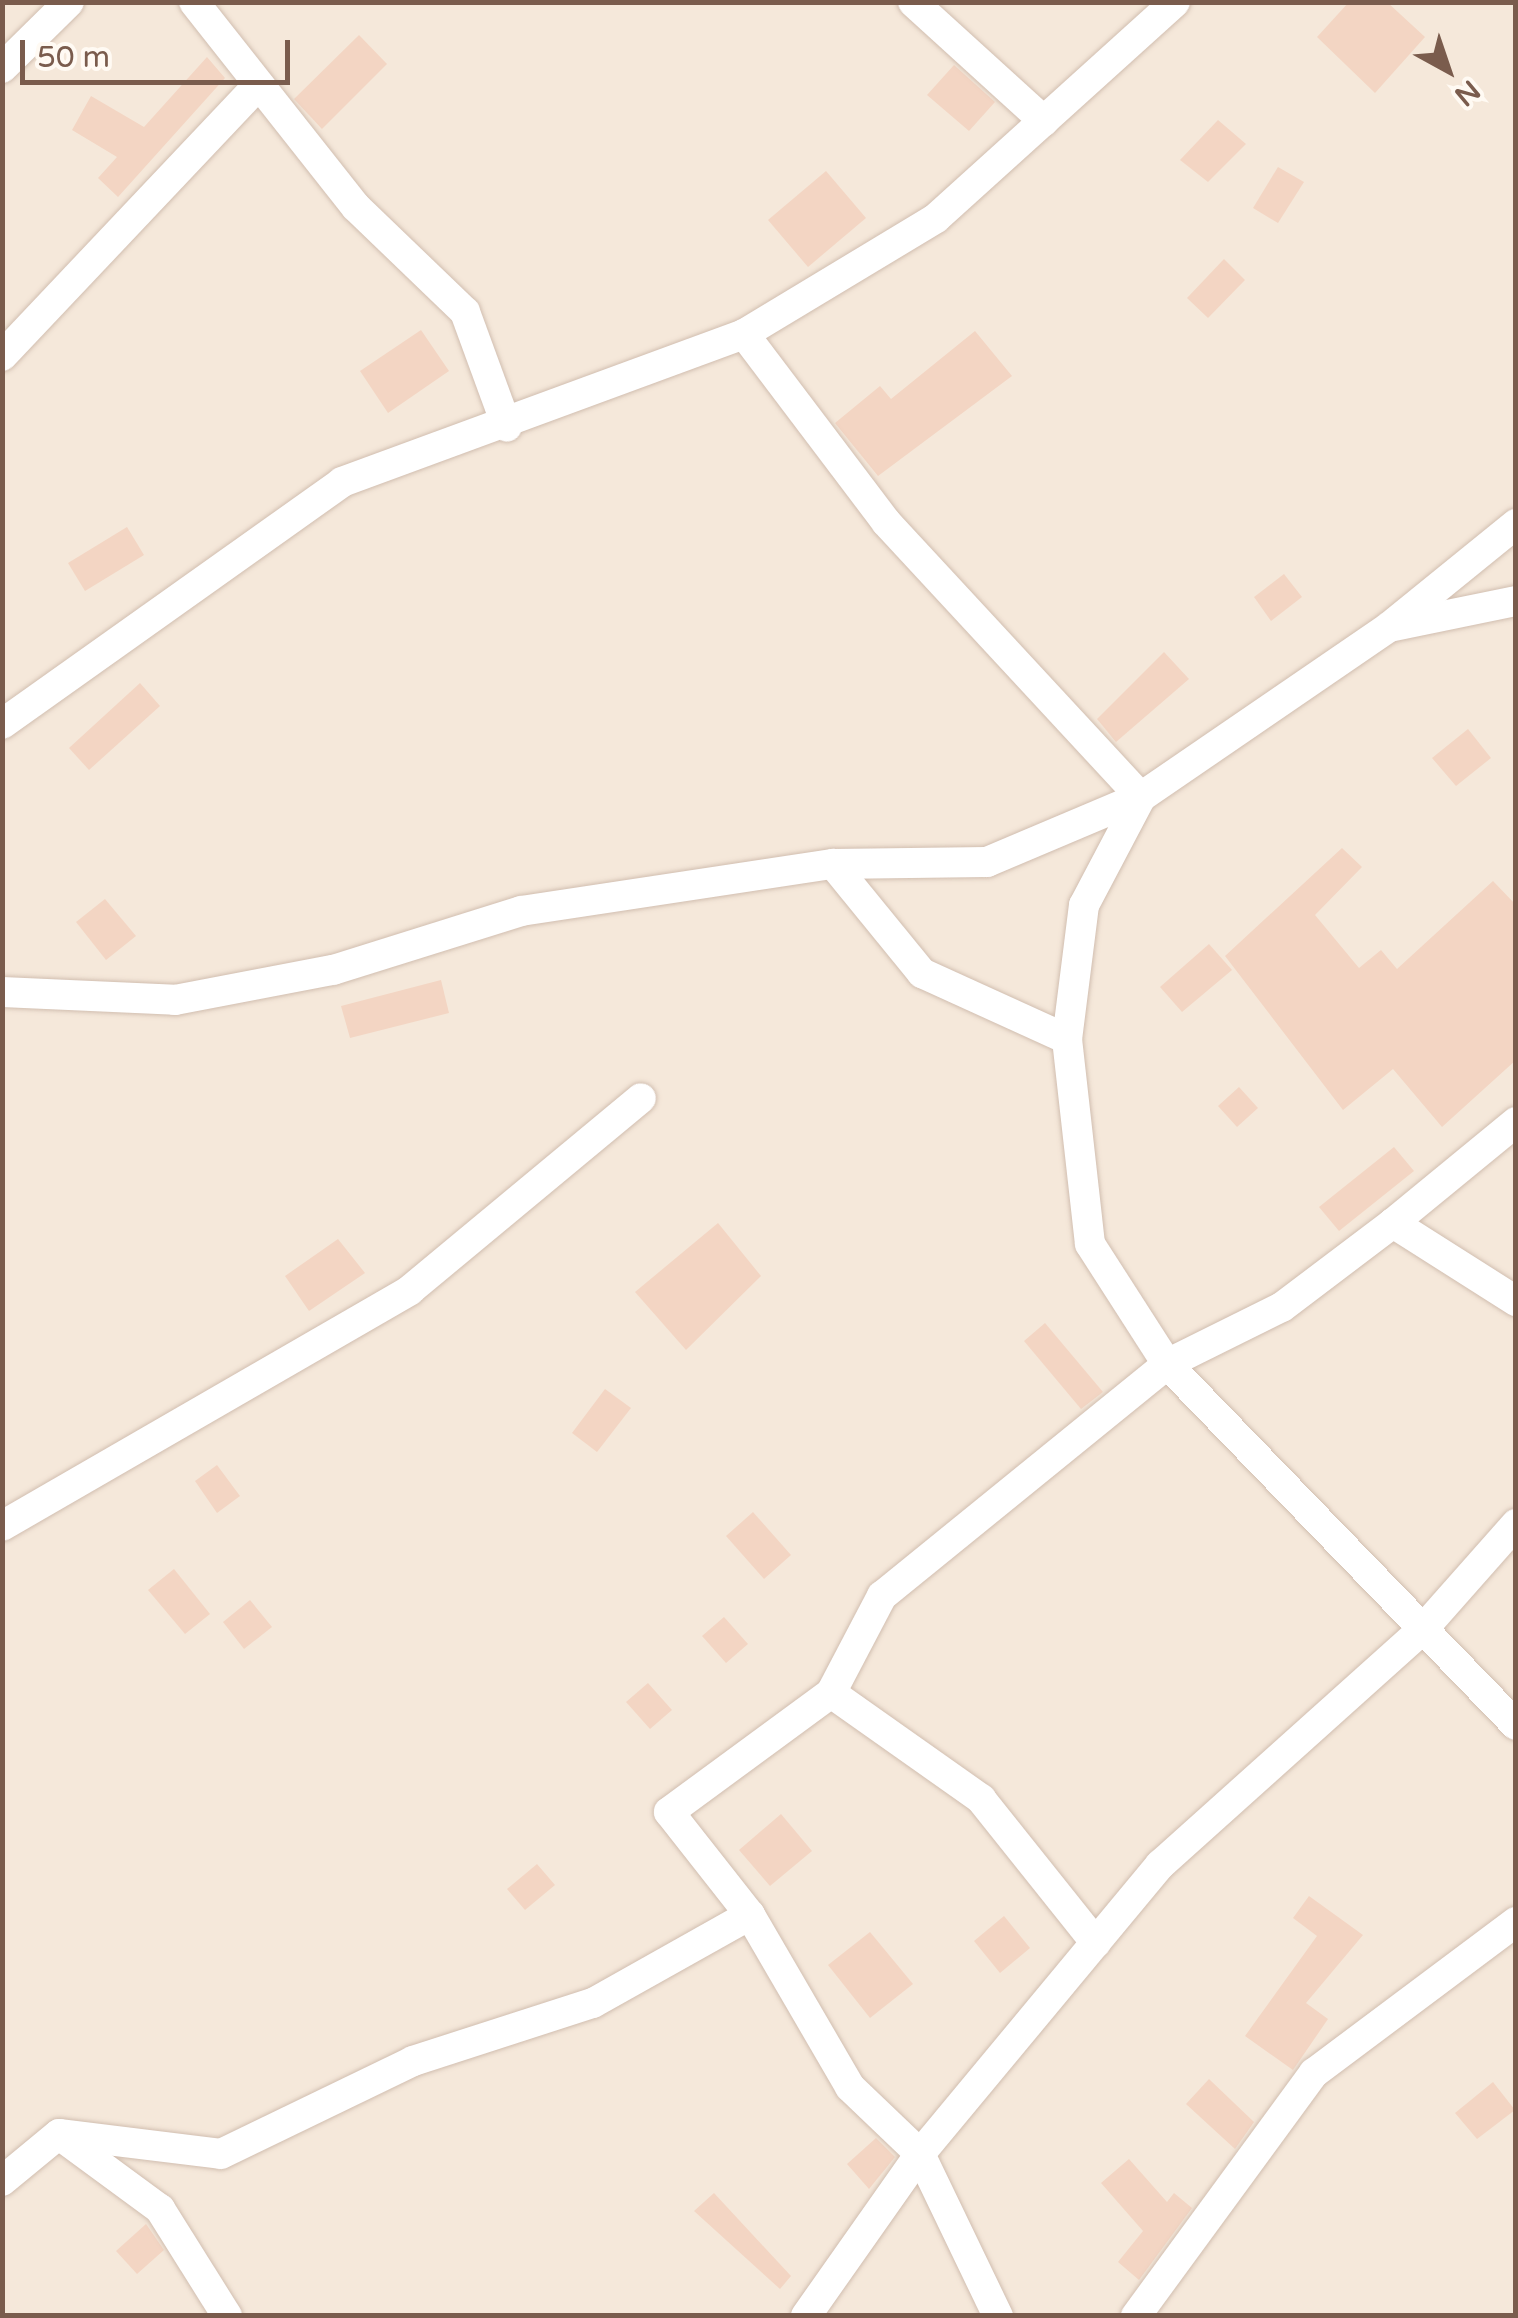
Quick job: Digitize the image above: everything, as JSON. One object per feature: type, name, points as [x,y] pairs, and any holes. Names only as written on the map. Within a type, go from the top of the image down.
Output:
[{"type":"street","points":[[2,68],[69,2]]},
{"type":"street","points":[[194,2],[356,207],[465,312],[506,428]]},
{"type":"street","points":[[913,2],[1044,121]]},
{"type":"street","points":[[2,724],[342,482],[506,428],[744,334],[936,218],[1175,2]]},
{"type":"street","points":[[2,356],[258,85]]},
{"type":"street","points":[[744,334],[886,522],[1141,797]]},
{"type":"street","points":[[2,992],[175,1000],[333,970],[521,911],[833,864],[987,862],[1141,797],[1389,627],[1516,524]]},
{"type":"street","points":[[1389,627],[1516,602]]},
{"type":"street","points":[[1141,797],[1084,905],[1067,1039],[1090,1244],[1166,1364],[1516,1725]]},
{"type":"street","points":[[833,864],[922,973],[1067,1039]]},
{"type":"street","points":[[5,1527],[410,1290],[641,1098]]},
{"type":"street","points":[[998,2316],[920,2154],[850,2087],[750,1915],[669,1812],[831,1693],[882,1596],[1166,1364],[1282,1307],[1516,1122]]},
{"type":"street","points":[[1393,1223],[1516,1301]]},
{"type":"street","points":[[806,2316],[920,2154],[1160,1865],[1424,1628],[1516,1524]]},
{"type":"street","points":[[831,1693],[981,1799],[1096,1943]]},
{"type":"street","points":[[2,2181],[59,2134],[221,2154],[414,2061],[593,2003],[750,1915]]},
{"type":"street","points":[[1136,2316],[1314,2073],[1516,1922]]},
{"type":"street","points":[[59,2134],[160,2209],[227,2316]]},
{"type":"shaded area","points":[[3,3],[1515,3],[1515,2315],[3,2315]]},
{"type":"building","points":[[1349,2],[1387,2],[1425,37],[1375,93],[1317,37]]},
{"type":"building","points":[[359,35],[387,64],[322,129],[294,99]]},
{"type":"building","points":[[207,57],[225,78],[118,197],[98,178],[117,157],[72,130],[91,96],[144,127]]},
{"type":"building","points":[[954,65],[995,102],[969,131],[927,95]]},
{"type":"building","points":[[1218,120],[1246,144],[1208,182],[1180,160]]},
{"type":"building","points":[[1278,167],[1304,182],[1278,223],[1253,208]]},
{"type":"building","points":[[826,171],[866,218],[808,267],[768,220]]},
{"type":"building","points":[[1224,259],[1245,280],[1208,318],[1187,298]]},
{"type":"building","points":[[421,330],[449,371],[388,413],[360,371]]},
{"type":"building","points":[[975,331],[1012,376],[878,476],[835,423],[880,386],[891,399]]},
{"type":"building","points":[[127,527],[144,555],[85,591],[68,563]]},
{"type":"building","points":[[1284,574],[1302,597],[1271,621],[1254,597]]},
{"type":"building","points":[[1164,652],[1189,679],[1116,742],[1097,719]]},
{"type":"building","points":[[140,683],[160,706],[89,770],[69,748]]},
{"type":"building","points":[[1468,729],[1491,758],[1456,786],[1432,758]]},
{"type":"building","points":[[1342,848],[1362,867],[1315,915],[1359,968],[1381,950],[1397,969],[1493,881],[1516,905],[1516,1060],[1442,1127],[1393,1069],[1343,1110],[1225,956]]},
{"type":"building","points":[[105,899],[136,936],[106,960],[76,922]]},
{"type":"building","points":[[1209,944],[1232,970],[1182,1012],[1160,987]]},
{"type":"building","points":[[441,980],[449,1013],[350,1038],[341,1006]]},
{"type":"building","points":[[1239,1087],[1258,1108],[1237,1127],[1218,1106]]},
{"type":"building","points":[[1394,1147],[1414,1171],[1339,1231],[1319,1207]]},
{"type":"building","points":[[718,1223],[761,1276],[686,1350],[635,1292]]},
{"type":"building","points":[[338,1239],[365,1273],[309,1311],[285,1276]]},
{"type":"building","points":[[1045,1323],[1103,1392],[1081,1409],[1024,1341]]},
{"type":"building","points":[[605,1389],[631,1408],[597,1452],[572,1433]]},
{"type":"building","points":[[217,1465],[240,1496],[217,1513],[195,1481]]},
{"type":"building","points":[[753,1512],[791,1555],[764,1579],[726,1536]]},
{"type":"building","points":[[174,1569],[210,1614],[185,1634],[148,1590]]},
{"type":"building","points":[[250,1600],[272,1627],[244,1649],[223,1622]]},
{"type":"building","points":[[724,1617],[748,1644],[726,1663],[702,1636]]},
{"type":"building","points":[[648,1683],[672,1710],[650,1729],[626,1702]]},
{"type":"building","points":[[781,1814],[812,1851],[770,1886],[739,1850]]},
{"type":"building","points":[[537,1864],[555,1885],[525,1910],[507,1889]]},
{"type":"building","points":[[1309,1896],[1363,1935],[1306,2003],[1328,2019],[1293,2070],[1245,2036],[1317,1936],[1293,1918]]},
{"type":"building","points":[[1004,1916],[1030,1948],[1000,1973],[974,1941]]},
{"type":"building","points":[[870,1932],[913,1984],[870,2018],[828,1965]]},
{"type":"building","points":[[1209,2079],[1254,2122],[1235,2149],[1186,2104]]},
{"type":"building","points":[[1493,2082],[1515,2110],[1477,2139],[1455,2113]]},
{"type":"building","points":[[876,2138],[895,2157],[869,2189],[847,2164]]},
{"type":"building","points":[[1129,2159],[1167,2202],[1174,2193],[1192,2208],[1139,2280],[1118,2262],[1143,2231],[1101,2183]]},
{"type":"building","points":[[714,2193],[791,2276],[780,2289],[694,2211]]},
{"type":"building","points":[[146,2224],[164,2250],[137,2274],[116,2251]]}]
